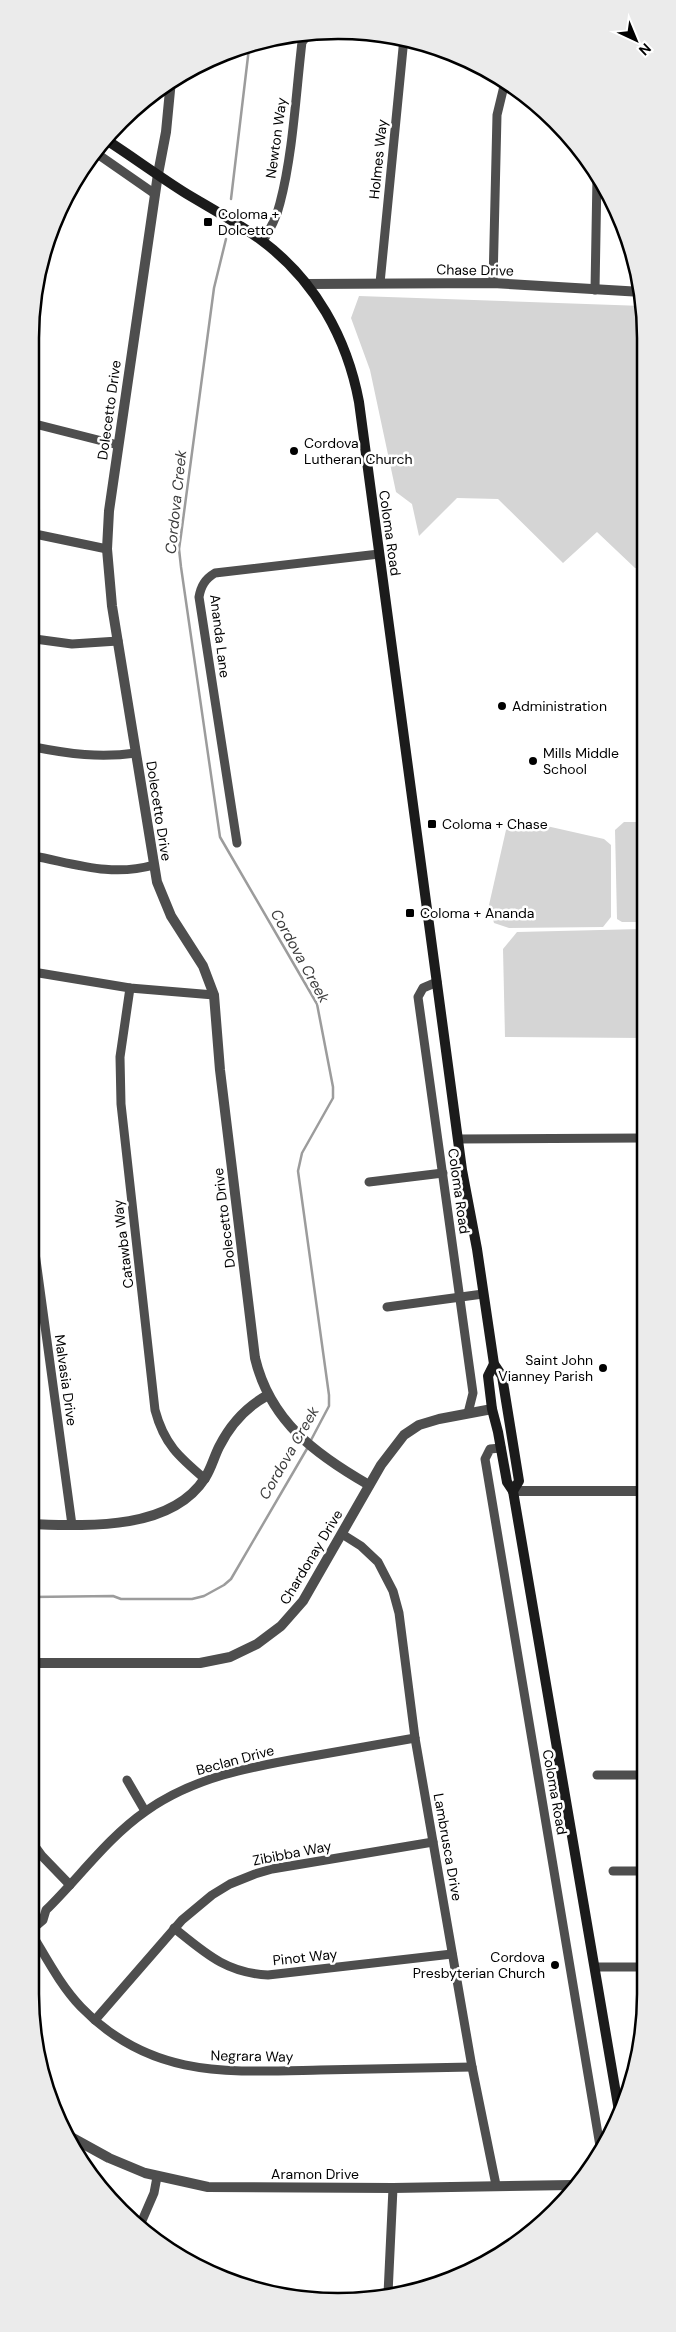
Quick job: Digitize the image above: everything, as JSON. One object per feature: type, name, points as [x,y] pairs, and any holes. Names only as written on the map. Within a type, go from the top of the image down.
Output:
[{"type":"main road","name":"Coloma Road","points":[[112,143],[263,241],[307,284],[335,328],[351,369],[359,402],[458,1139],[494,1364],[503,1380],[519,1481],[513,1491]]},
{"type":"main road","name":"Coloma Road","points":[[494,1364],[488,1376],[492,1409],[502,1448],[507,1482],[513,1491],[617,2100]]},
{"type":"main road","points":[[492,1409],[499,1400],[503,1380]]},
{"type":"street","name":"Newton Way","points":[[263,241],[281,202],[303,41]]},
{"type":"street","name":"Holmes Way","points":[[380,283],[403,47]]},
{"type":"street","points":[[493,283],[497,115],[503,89]]},
{"type":"street","name":"Dolecetto Drive","points":[[170,91],[166,132],[158,174],[109,511],[108,576],[154,865],[160,890],[170,916],[203,966],[214,995],[220,1070],[254,1358],[268,1396],[278,1413],[308,1443],[369,1485]]},
{"type":"street","points":[[101,156],[155,194]]},
{"type":"street","points":[[595,290],[597,188]]},
{"type":"street","name":"Chase Drive","points":[[307,284],[493,283],[633,292]]},
{"type":"street","points":[[39,425],[118,445]]},
{"type":"street","points":[[39,535],[107,549]]},
{"type":"street","name":"Ananda Lane","points":[[237,842],[199,597],[200,589],[204,582],[215,573],[379,554]]},
{"type":"street","points":[[39,640],[72,644],[118,641]]},
{"type":"street","points":[[39,748],[84,756],[117,756],[136,753]]},
{"type":"street","points":[[39,857],[115,872],[130,871],[154,865]]},
{"type":"street","points":[[39,973],[130,988],[214,995]]},
{"type":"street","name":"Coloma Road","points":[[436,982],[423,988],[418,996],[474,1393],[468,1413]]},
{"type":"street","name":"Catawba Way","points":[[130,988],[120,1057],[121,1104],[156,1410],[164,1437],[172,1450],[205,1479]]},
{"type":"street","points":[[458,1139],[637,1138]]},
{"type":"street","points":[[370,1182],[443,1172]]},
{"type":"street","name":"Malvasia Drive","points":[[39,1282],[72,1525]]},
{"type":"street","points":[[386,1307],[483,1294]]},
{"type":"street","points":[[39,1524],[116,1523],[155,1516],[182,1500],[205,1479],[219,1447],[236,1422],[248,1407],[268,1396]]},
{"type":"street","name":"Chardonay Drive","points":[[39,1664],[200,1663],[230,1657],[269,1636],[292,1616],[303,1601],[387,1454],[412,1429],[439,1419],[492,1409]]},
{"type":"street","name":"Coloma Road","points":[[502,1448],[490,1449],[485,1459],[600,2139]]},
{"type":"street","points":[[513,1491],[637,1491]]},
{"type":"street","name":"Lambrusca Drive","points":[[342,1534],[360,1546],[378,1562],[400,1613],[416,1738],[433,1842],[472,2067],[496,2185]]},
{"type":"street","name":"Beclan Drive","points":[[39,1923],[43,1920],[46,1910],[106,1846],[145,1811],[178,1792],[222,1774],[248,1768],[416,1738]]},
{"type":"street","points":[[597,1775],[637,1775]]},
{"type":"street","points":[[127,1780],[145,1811]]},
{"type":"street","name":"Zibibba Way","points":[[96,2020],[174,1928],[196,1906],[230,1884],[272,1869],[433,1842]]},
{"type":"street","points":[[39,1852],[56,1873],[70,1885]]},
{"type":"street","points":[[613,1871],[637,1871]]},
{"type":"street","name":"Pinot Way","points":[[174,1928],[213,1959],[230,1968],[255,1974],[268,1975],[452,1954]]},
{"type":"street","name":"Negrara Way","points":[[39,1946],[66,1989],[96,2020],[125,2042],[144,2052],[188,2067],[233,2072],[472,2067]]},
{"type":"street","points":[[595,1967],[637,1967]]},
{"type":"street","name":"Aramon Drive","points":[[77,2141],[109,2158],[157,2177],[194,2185],[226,2188],[568,2185]]},
{"type":"street","points":[[142,2220],[154,2192],[157,2177]]},
{"type":"street","points":[[388,2289],[393,2188]]},
{"type":"shaded area","points":[[359,296],[636,306],[637,568],[597,532],[563,563],[498,499],[457,498],[419,536],[412,504],[396,492],[370,370],[351,318]]},
{"type":"shaded area","points":[[520,820],[604,839],[611,845],[611,917],[603,927],[509,928],[494,923],[489,905],[506,830]]},
{"type":"shaded area","points":[[624,822],[637,822],[637,922],[622,922],[617,919],[615,830]]},
{"type":"shaded area","points":[[637,929],[637,1038],[505,1037],[503,949],[517,932]]},
{"type":"waterway","points":[[231,199],[248,53]]},
{"type":"waterway","name":"Cordova Creek","points":[[226,239],[214,288],[179,549],[220,837],[317,1004],[333,1087],[333,1098],[302,1153],[298,1171],[329,1395],[329,1406],[310,1442]]},
{"type":"waterway","name":"Cordova Creek","points":[[39,1597],[113,1596],[121,1599],[192,1599],[204,1596],[224,1585],[231,1579],[308,1447]]},
{"type":"place","name":"Coloma + Dolcetto","points":[[208,222]]},
{"type":"place","name":"Cordova Lutheran Church","points":[[294,451]]},
{"type":"place","name":"Administration","points":[[502,706]]},
{"type":"place","name":"Mills Middle School","points":[[533,761]]},
{"type":"place","name":"Coloma + Chase","points":[[432,824]]},
{"type":"place","name":"Coloma + Ananda","points":[[410,913]]},
{"type":"place","name":"Saint John Vianney Parish","points":[[603,1368]]},
{"type":"place","name":"Cordova Presbyterian Church","points":[[555,1965]]}]
